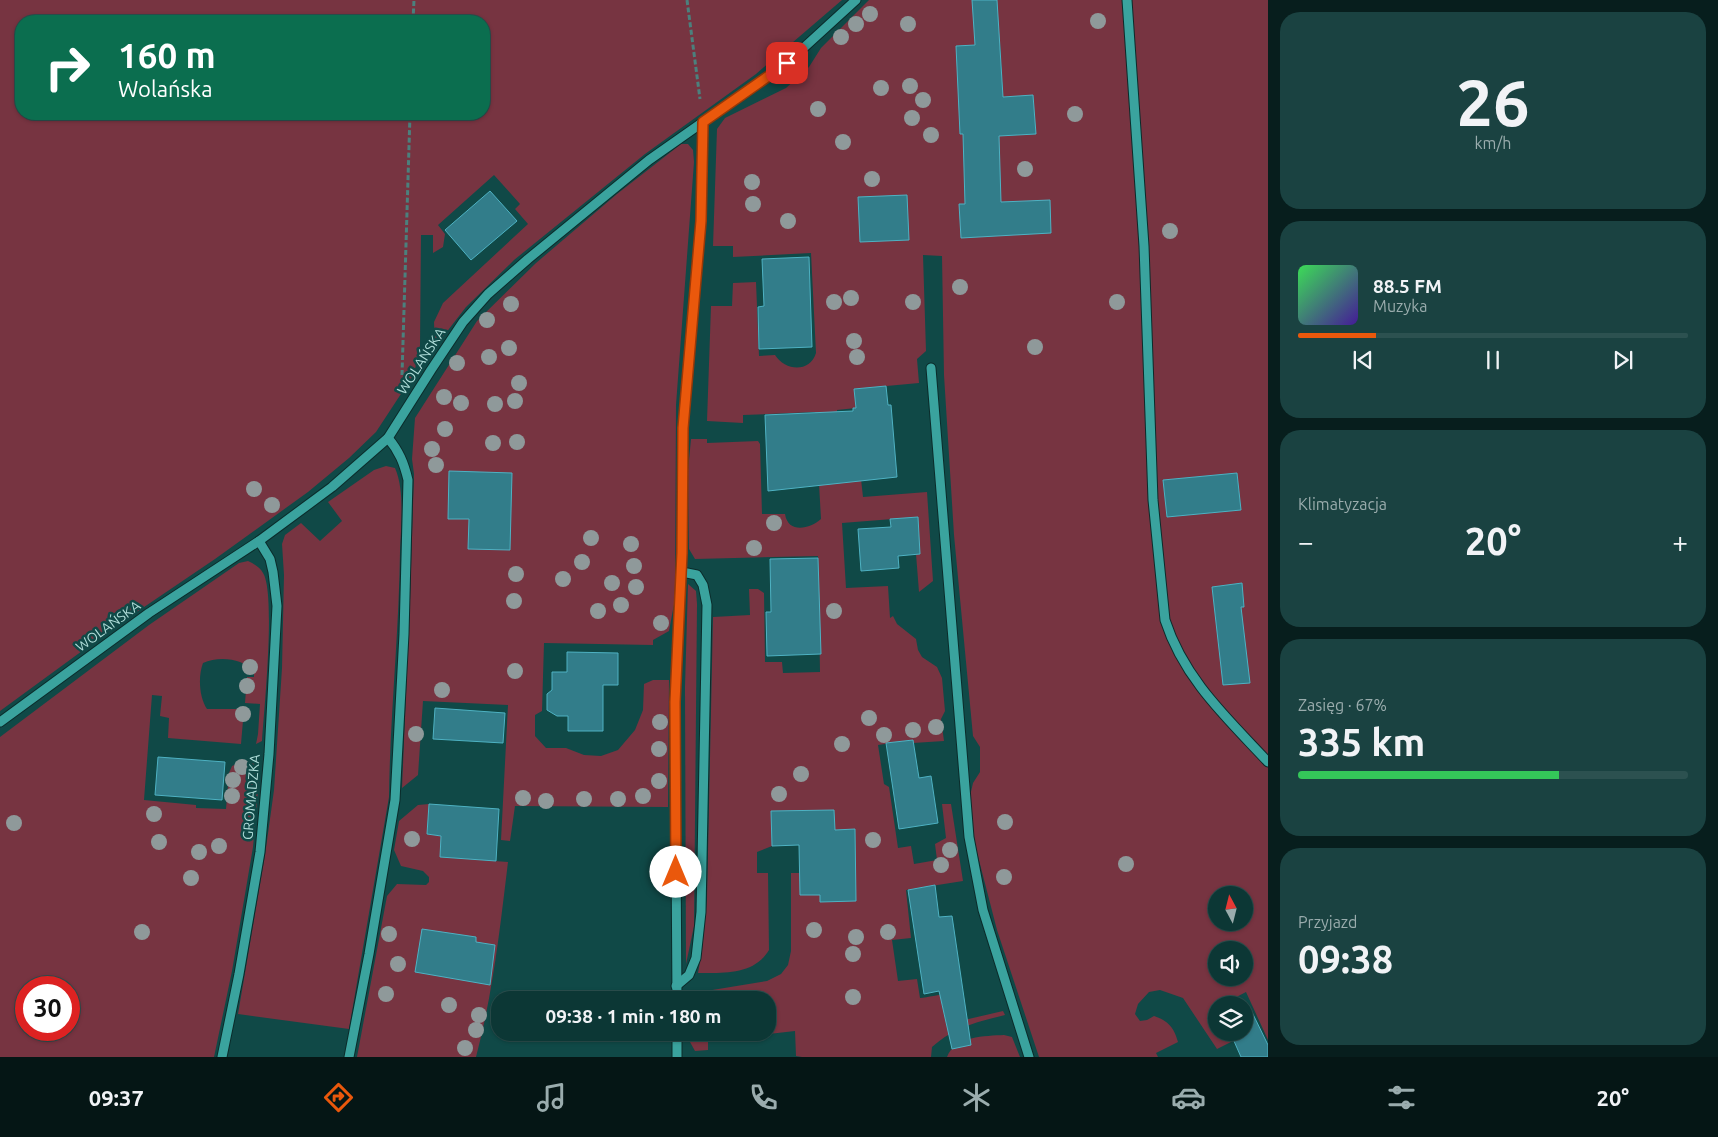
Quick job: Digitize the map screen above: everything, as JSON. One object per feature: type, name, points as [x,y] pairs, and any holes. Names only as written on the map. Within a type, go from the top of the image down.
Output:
[{"type":"street","name":"WOLAŃSKA","points":[[0,722],[150,613],[259,541],[332,487],[388,438],[458,330],[488,294],[649,160],[787,63],[856,0]]},
{"type":"street","points":[[1127,0],[1144,246],[1153,500],[1165,620],[1170,636],[1188,671],[1222,713],[1268,762]]},
{"type":"street","points":[[676,991],[675,702],[682,572],[683,428],[701,221],[703,122]]},
{"type":"street","points":[[931,368],[969,837],[983,910],[1029,1057]]},
{"type":"street","points":[[348,1057],[369,954],[394,800],[404,634],[408,480],[404,464],[397,449],[388,438]]},
{"type":"street","name":"GROMADZKA","points":[[222,1057],[239,974],[260,852],[269,754],[277,606],[270,559],[259,541]]},
{"type":"street","points":[[676,986],[689,975],[696,958],[701,912],[707,605],[704,585],[697,575],[682,572]]},
{"type":"street","points":[[677,1041],[677,1057]]},
{"type":"path","points":[[414,0],[414,15]]},
{"type":"path","points":[[687,0],[703,122]]},
{"type":"path","points":[[402,379],[410,120]]},
{"type":"shaded area","points":[[0,0],[842,0],[756,74],[645,154],[514,260],[466,307],[435,347],[434,322],[443,303],[528,224],[515,209],[520,204],[494,175],[438,225],[445,234],[443,247],[433,253],[433,235],[421,235],[420,346],[414,374],[376,432],[349,458],[308,492],[215,559],[119,624],[0,711]]},
{"type":"shaded area","points":[[869,0],[1268,0],[1268,1040],[1253,1007],[1253,996],[1248,996],[1246,992],[1238,996],[1208,996],[1208,1036],[1183,998],[1160,990],[1149,992],[1138,1004],[1135,1014],[1140,1021],[1154,1016],[1159,1018],[1167,1023],[1175,1033],[1178,1042],[1156,1053],[1158,1057],[1039,1057],[997,930],[973,837],[970,796],[973,783],[980,772],[980,747],[973,736],[954,535],[944,375],[942,256],[923,255],[926,351],[917,359],[919,383],[854,389],[856,408],[837,410],[838,432],[861,479],[863,497],[927,492],[933,581],[919,592],[916,554],[920,553],[918,517],[842,523],[846,588],[888,586],[890,618],[893,616],[897,624],[916,639],[918,650],[922,657],[937,667],[942,678],[945,711],[941,719],[944,741],[913,743],[912,740],[878,745],[884,784],[889,787],[898,848],[911,846],[914,864],[937,860],[935,844],[946,838],[942,804],[951,804],[963,881],[906,890],[911,938],[892,940],[898,981],[917,979],[920,998],[950,994],[965,1000],[942,1005],[947,1024],[1003,1011],[1005,1015],[966,1026],[949,1034],[932,1047],[931,1057],[802,1057],[796,1056],[795,1031],[776,1033],[776,991],[706,991],[767,981],[781,974],[788,965],[791,951],[791,873],[800,873],[801,895],[820,895],[820,902],[852,901],[856,896],[855,829],[835,830],[834,810],[771,811],[772,846],[757,852],[757,873],[768,873],[769,950],[755,964],[738,971],[698,973],[707,899],[713,617],[750,615],[749,589],[758,589],[764,593],[765,662],[782,662],[783,673],[820,672],[818,556],[695,559],[689,549],[688,470],[691,439],[707,439],[707,443],[758,441],[760,444],[762,514],[785,514],[790,525],[800,528],[811,525],[821,519],[815,412],[743,415],[743,423],[707,421],[711,306],[732,306],[733,283],[756,282],[759,356],[775,355],[785,364],[797,368],[808,364],[816,353],[811,253],[733,257],[733,246],[713,246],[717,129],[725,118],[786,88],[809,67],[821,48]],"holes":[[[1000,43],[1003,97],[1033,96],[1036,134],[999,136],[965,196],[963,134],[960,134],[957,46]],[[1237,473],[1241,510],[1167,517],[1163,480]],[[1242,583],[1244,607],[1241,607],[1223,684],[1212,587]]]},
{"type":"shaded area","points":[[681,144],[688,144],[693,150],[694,162],[676,405],[675,599],[669,631],[653,640],[653,645],[544,643],[542,711],[535,715],[535,736],[546,748],[566,748],[584,755],[601,756],[618,750],[635,730],[643,710],[644,684],[653,680],[669,680],[668,807],[515,806],[510,841],[501,840],[508,705],[423,701],[418,775],[402,788],[414,474],[412,459],[415,418],[477,321],[536,263],[617,194]]},
{"type":"shaded area","points":[[386,466],[395,468],[400,487],[402,509],[389,797],[349,1029],[238,1014],[274,790],[282,668],[284,575],[282,544],[285,535],[301,523],[320,541],[342,521],[328,502],[374,470]]},
{"type":"shaded area","points":[[248,561],[257,566],[263,573],[267,585],[269,603],[269,627],[262,741],[256,744],[260,704],[245,703],[247,677],[254,677],[254,672],[242,663],[222,659],[207,661],[203,663],[200,674],[202,699],[207,709],[244,709],[241,744],[168,738],[169,718],[160,716],[162,696],[152,695],[144,800],[196,805],[196,808],[226,809],[229,773],[232,766],[241,762],[254,763],[260,769],[253,847],[232,971],[214,1057],[0,1057],[0,737],[149,625],[239,563]]},
{"type":"shaded area","points":[[688,584],[696,591],[697,604],[694,926],[686,964],[685,687]]},
{"type":"shaded area","points":[[429,804],[427,834],[441,836],[440,857],[508,862],[491,985],[476,1057],[357,1057],[387,896],[397,884],[426,885],[429,882],[429,877],[423,871],[401,866],[394,850],[399,821],[418,805]]},
{"type":"shaded area","points":[[1004,1035],[1012,1037],[1020,1057],[947,1057],[957,1045],[971,1038]]},
{"type":"shaded area","points":[[708,1041],[708,1050],[695,1051],[690,1042]]},
{"type":"shaded area","points":[[1212,1041],[1231,1041],[1231,1042],[1217,1049]]},
{"type":"building","points":[[972,0],[997,0],[1003,97],[1033,95],[1036,134],[999,136],[1001,202],[1050,200],[1051,233],[961,238],[959,204],[965,204],[963,134],[960,134],[956,46],[975,45]]},
{"type":"building","points":[[490,191],[517,221],[471,260],[445,230]]},
{"type":"building","points":[[907,195],[909,240],[860,242],[858,197]]},
{"type":"building","points":[[809,257],[812,347],[759,349],[758,307],[764,306],[762,259]]},
{"type":"building","points":[[886,386],[888,405],[891,405],[897,477],[768,491],[765,415],[853,411],[853,408],[856,408],[854,389]]},
{"type":"building","points":[[449,471],[512,473],[510,550],[468,549],[469,519],[448,519]]},
{"type":"building","points":[[1237,473],[1241,510],[1167,517],[1163,480]]},
{"type":"building","points":[[918,517],[920,554],[898,556],[899,568],[861,571],[858,529],[891,527],[890,519]]},
{"type":"building","points":[[818,558],[821,654],[767,656],[766,612],[771,612],[770,559]]},
{"type":"building","points":[[1242,583],[1244,607],[1241,607],[1250,683],[1223,685],[1212,587]]},
{"type":"building","points":[[567,652],[618,653],[618,685],[603,685],[603,731],[568,731],[568,716],[557,716],[547,710],[547,694],[552,690],[552,672],[567,672]]},
{"type":"building","points":[[435,708],[505,713],[503,743],[433,739]]},
{"type":"building","points":[[913,740],[919,778],[931,776],[938,823],[899,829],[886,743]]},
{"type":"building","points":[[158,757],[225,762],[222,800],[155,795]]},
{"type":"building","points":[[429,804],[499,809],[496,861],[440,857],[441,836],[427,834]]},
{"type":"building","points":[[834,810],[835,830],[855,829],[856,901],[820,902],[820,895],[800,895],[799,845],[772,846],[771,811]]},
{"type":"building","points":[[935,885],[939,917],[952,916],[971,1045],[952,1049],[939,991],[924,994],[908,890]]},
{"type":"building","points":[[422,929],[476,937],[476,942],[495,945],[490,985],[415,972]]},
{"type":"building","points":[[1253,1014],[1268,1045],[1268,1057],[1241,1057],[1234,1041],[1253,1041]]},
{"type":"route","points":[[676,872],[675,702],[682,553],[683,428],[701,221],[703,122],[787,63]]}]
